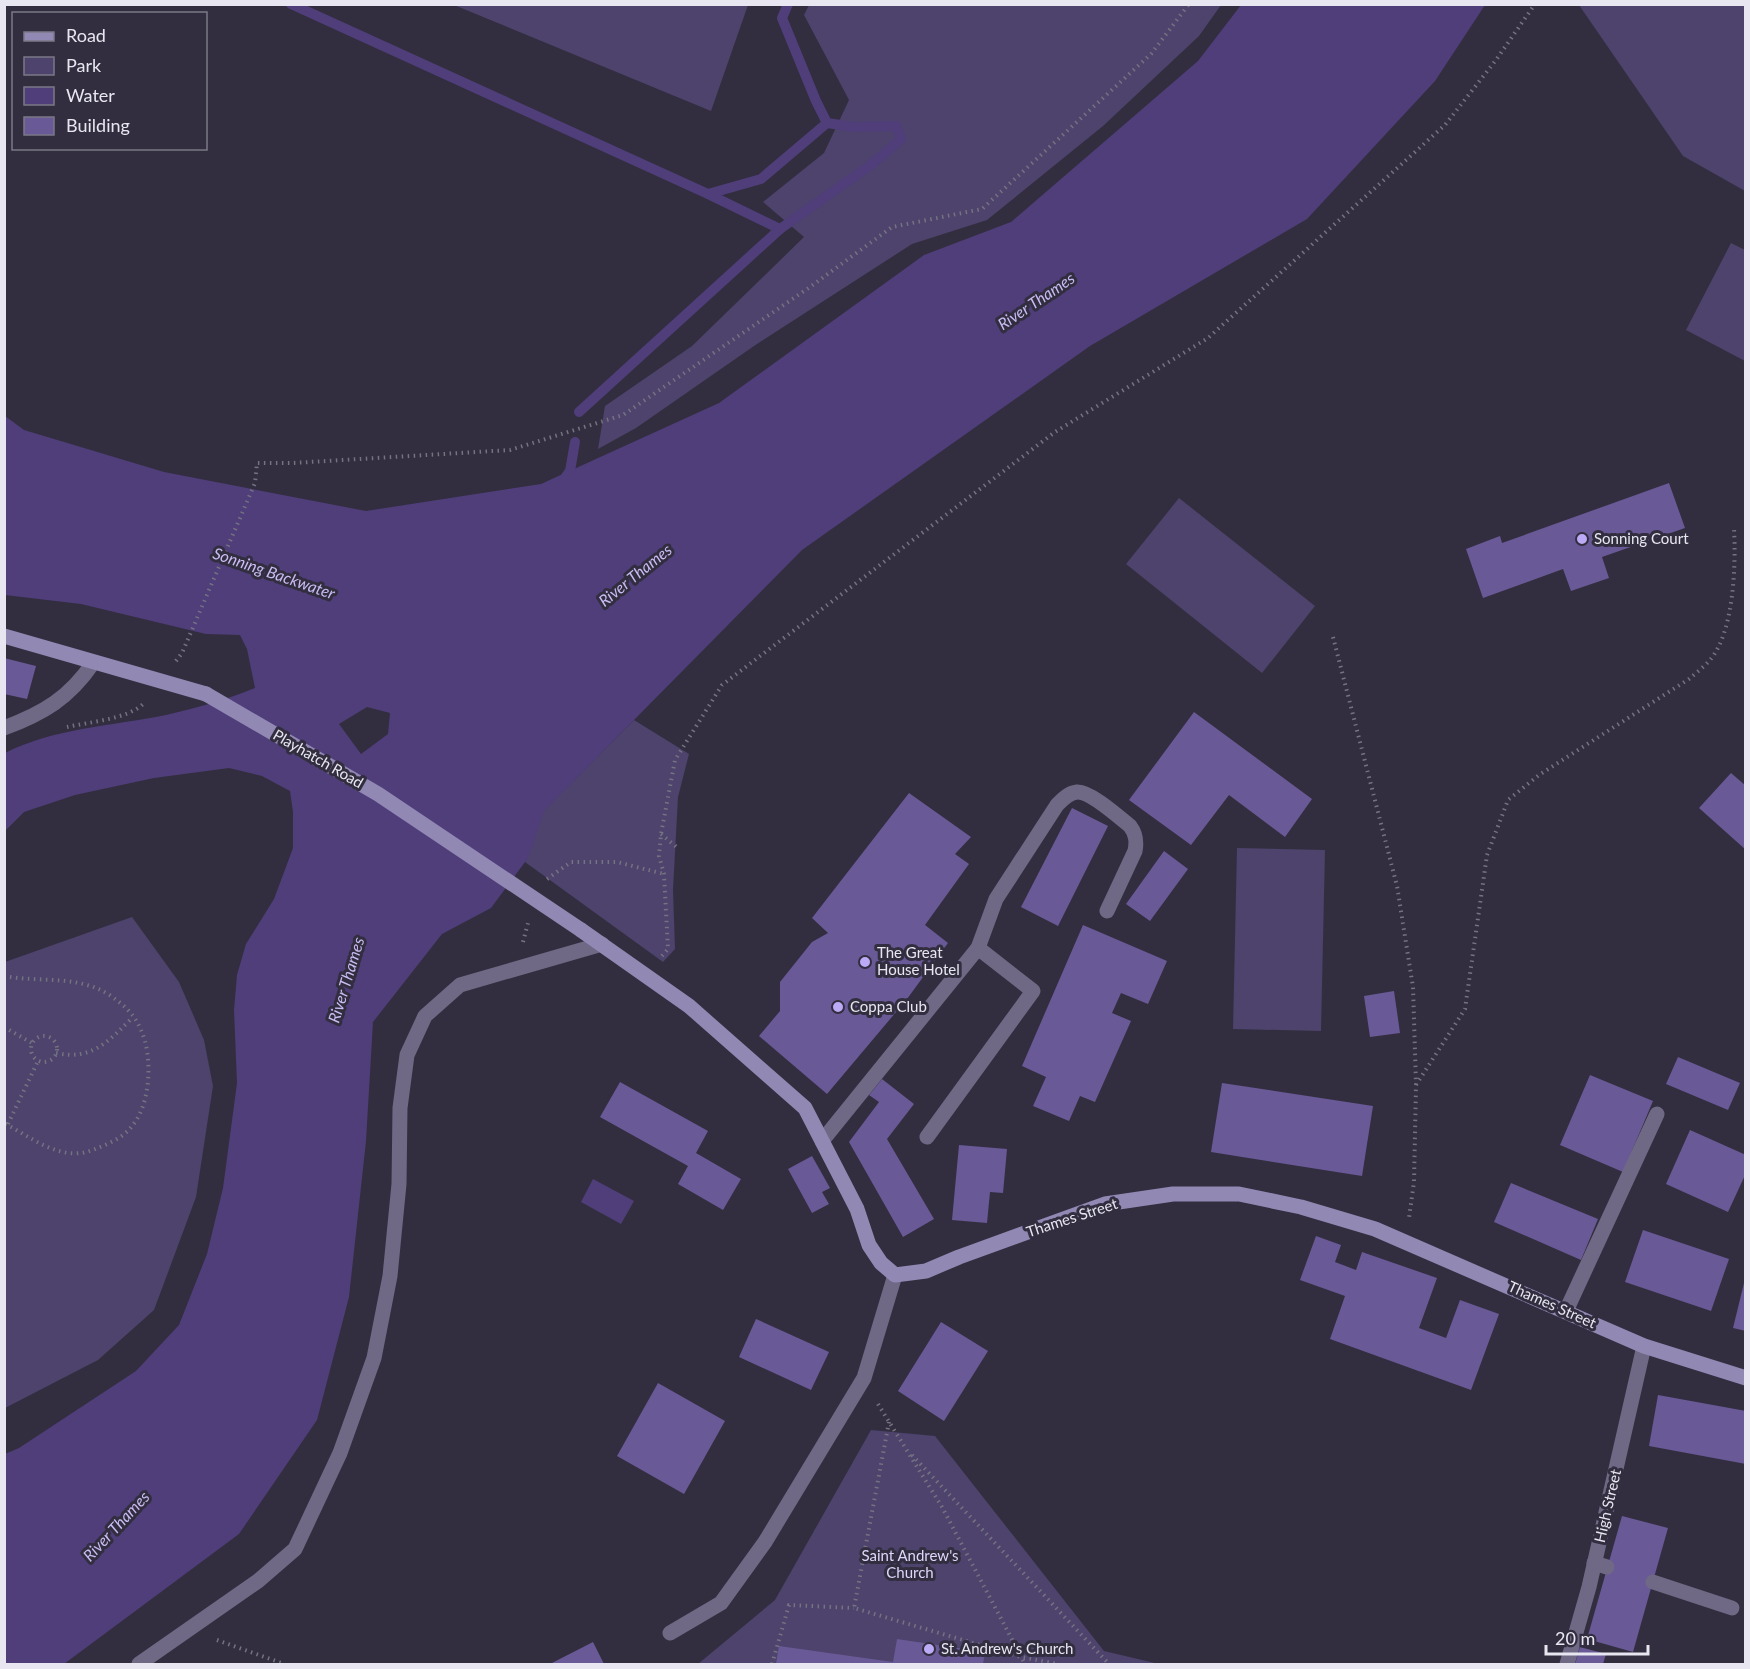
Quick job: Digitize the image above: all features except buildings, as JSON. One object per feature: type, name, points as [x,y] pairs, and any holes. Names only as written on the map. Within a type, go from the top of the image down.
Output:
[{"type":"main road","name":"Playhatch Road","points":[[4,636],[206,694],[378,794],[602,944]]},
{"type":"main road","points":[[602,944],[698,1013],[805,1108],[858,1209],[869,1245],[881,1263],[895,1275]]},
{"type":"main road","name":"Thames Street","points":[[895,1275],[926,1271],[1105,1204],[1173,1194],[1239,1194],[1301,1207],[1375,1229],[1644,1346],[1746,1378]]},
{"type":"street","points":[[4,728],[28,719],[59,701],[79,683],[93,663]]},
{"type":"street","points":[[822,1141],[978,948],[996,898],[1057,805],[1076,792],[1086,794],[1135,831],[1135,851],[1107,911]]},
{"type":"street","points":[[139,1665],[258,1581],[295,1549],[340,1453],[374,1358],[390,1276],[399,1184],[400,1108],[407,1055],[425,1016],[460,985],[602,944]]},
{"type":"street","points":[[927,1137],[1033,991],[978,948]]},
{"type":"street","points":[[1566,1311],[1657,1113]]},
{"type":"street","points":[[670,1633],[721,1603],[765,1542],[864,1378],[895,1275]]},
{"type":"street","name":"High Street","points":[[1568,1665],[1601,1565],[1644,1346]]},
{"type":"street","points":[[1653,1582],[1732,1608]]},
{"type":"path","points":[[182,653],[255,483],[257,463],[293,463],[510,450],[623,415],[810,287],[892,227],[982,208],[1151,54],[1189,4]]},
{"type":"path","points":[[646,975],[668,950],[664,874],[659,856],[675,760],[722,685],[1055,432],[1208,338],[1445,125],[1496,60],[1535,4]]},
{"type":"path","points":[[1416,1085],[1465,1009],[1487,855],[1508,800],[1539,775],[1689,679],[1711,659],[1726,627],[1736,561],[1734,529]]},
{"type":"path","points":[[1333,637],[1396,886],[1413,987],[1416,1085],[1414,1182],[1406,1241]]},
{"type":"path","points":[[61,729],[120,716],[141,706],[163,681]]},
{"type":"path","points":[[661,834],[679,849]]},
{"type":"path","points":[[542,883],[571,862],[616,862],[664,874]]},
{"type":"path","points":[[4,976],[85,983],[110,995],[129,1010],[142,1031],[147,1055],[148,1089],[142,1113],[131,1128],[114,1142],[80,1153],[65,1152],[49,1147],[6,1124],[38,1061]]},
{"type":"path","points":[[56,1053],[69,1056],[93,1050],[114,1036],[133,1017]]},
{"type":"path","points":[[4,1027],[33,1043]]},
{"type":"path","points":[[41,1037],[48,1037],[56,1045],[56,1053],[50,1061],[38,1061],[32,1053],[33,1043],[41,1037]]},
{"type":"path","points":[[864,1378],[942,1507],[1026,1665]]},
{"type":"path","points":[[854,1608],[890,1422]]},
{"type":"path","points":[[905,1448],[1109,1665]]},
{"type":"path","points":[[772,1665],[789,1605],[854,1608],[1022,1657],[1058,1665]]},
{"type":"path","points":[[188,1629],[284,1665]]},
{"type":"green space","points":[[454,5],[748,5],[711,111]]},
{"type":"green space","points":[[809,5],[1221,5],[1199,36],[1103,126],[987,220],[912,244],[754,346],[636,428],[598,449],[605,406],[692,346],[804,237],[763,202],[824,153],[849,100],[804,15]]},
{"type":"green space","points":[[1579,5],[1745,5],[1745,191],[1683,156]]},
{"type":"green space","points":[[1731,243],[1745,250],[1745,361],[1686,330]]},
{"type":"green space","points":[[1179,498],[1315,606],[1262,673],[1126,564]]},
{"type":"green space","points":[[634,720],[689,754],[678,797],[673,890],[675,949],[663,962],[525,862],[543,811]]},
{"type":"green space","points":[[1237,848],[1325,850],[1321,1031],[1233,1029]]},
{"type":"green space","points":[[132,917],[179,982],[204,1040],[213,1086],[196,1197],[154,1310],[98,1360],[5,1408],[5,962]]},
{"type":"green space","name":"Saint Andrew's Church","points":[[871,1430],[935,1436],[1104,1651],[1159,1664],[698,1664],[775,1600]]},
{"type":"water","points":[[1241,5],[1485,5],[1435,81],[1307,219],[1090,346],[802,550],[544,811],[528,858],[491,908],[442,934],[373,1022],[366,1141],[349,1297],[317,1420],[239,1534],[64,1664],[5,1664],[5,1454],[19,1448],[136,1371],[179,1325],[207,1254],[223,1188],[237,1083],[234,1010],[237,975],[246,944],[274,899],[293,848],[293,812],[290,791],[262,776],[229,768],[154,778],[75,795],[24,812],[5,831],[5,753],[43,738],[166,715],[255,688],[247,649],[240,635],[206,634],[81,604],[5,595],[5,416],[24,430],[164,472],[366,511],[541,484],[719,403],[924,255],[1011,222],[1198,61]],"holes":[[[367,707],[390,713],[388,734],[361,754],[339,724]]]},
{"type":"water","points":[[593,1179],[634,1201],[621,1224],[581,1202]]},
{"type":"waterway","points":[[291,4],[780,229]]},
{"type":"waterway","points":[[579,412],[780,229],[872,164],[901,139],[896,126],[854,127],[827,123],[782,18],[788,4]]},
{"type":"waterway","points":[[708,194],[761,179],[827,123]]},
{"type":"waterway","points":[[562,482],[570,471],[575,442]]},
{"type":"place","name":"Sonning Court","points":[[1582,539]]},
{"type":"place","name":"The Great House Hotel","points":[[865,962]]},
{"type":"place","name":"Coppa Club","points":[[838,1007]]},
{"type":"place","name":"St. Andrew's Church","points":[[929,1649]]},
{"type":"water label","name":"River Thames","points":[[1036,301]]},
{"type":"water label","name":"Sonning Backwater","points":[[274,573]]},
{"type":"water label","name":"River Thames","points":[[635,575]]},
{"type":"water label","name":"River Thames","points":[[346,980]]},
{"type":"water label","name":"River Thames","points":[[116,1526]]}]
